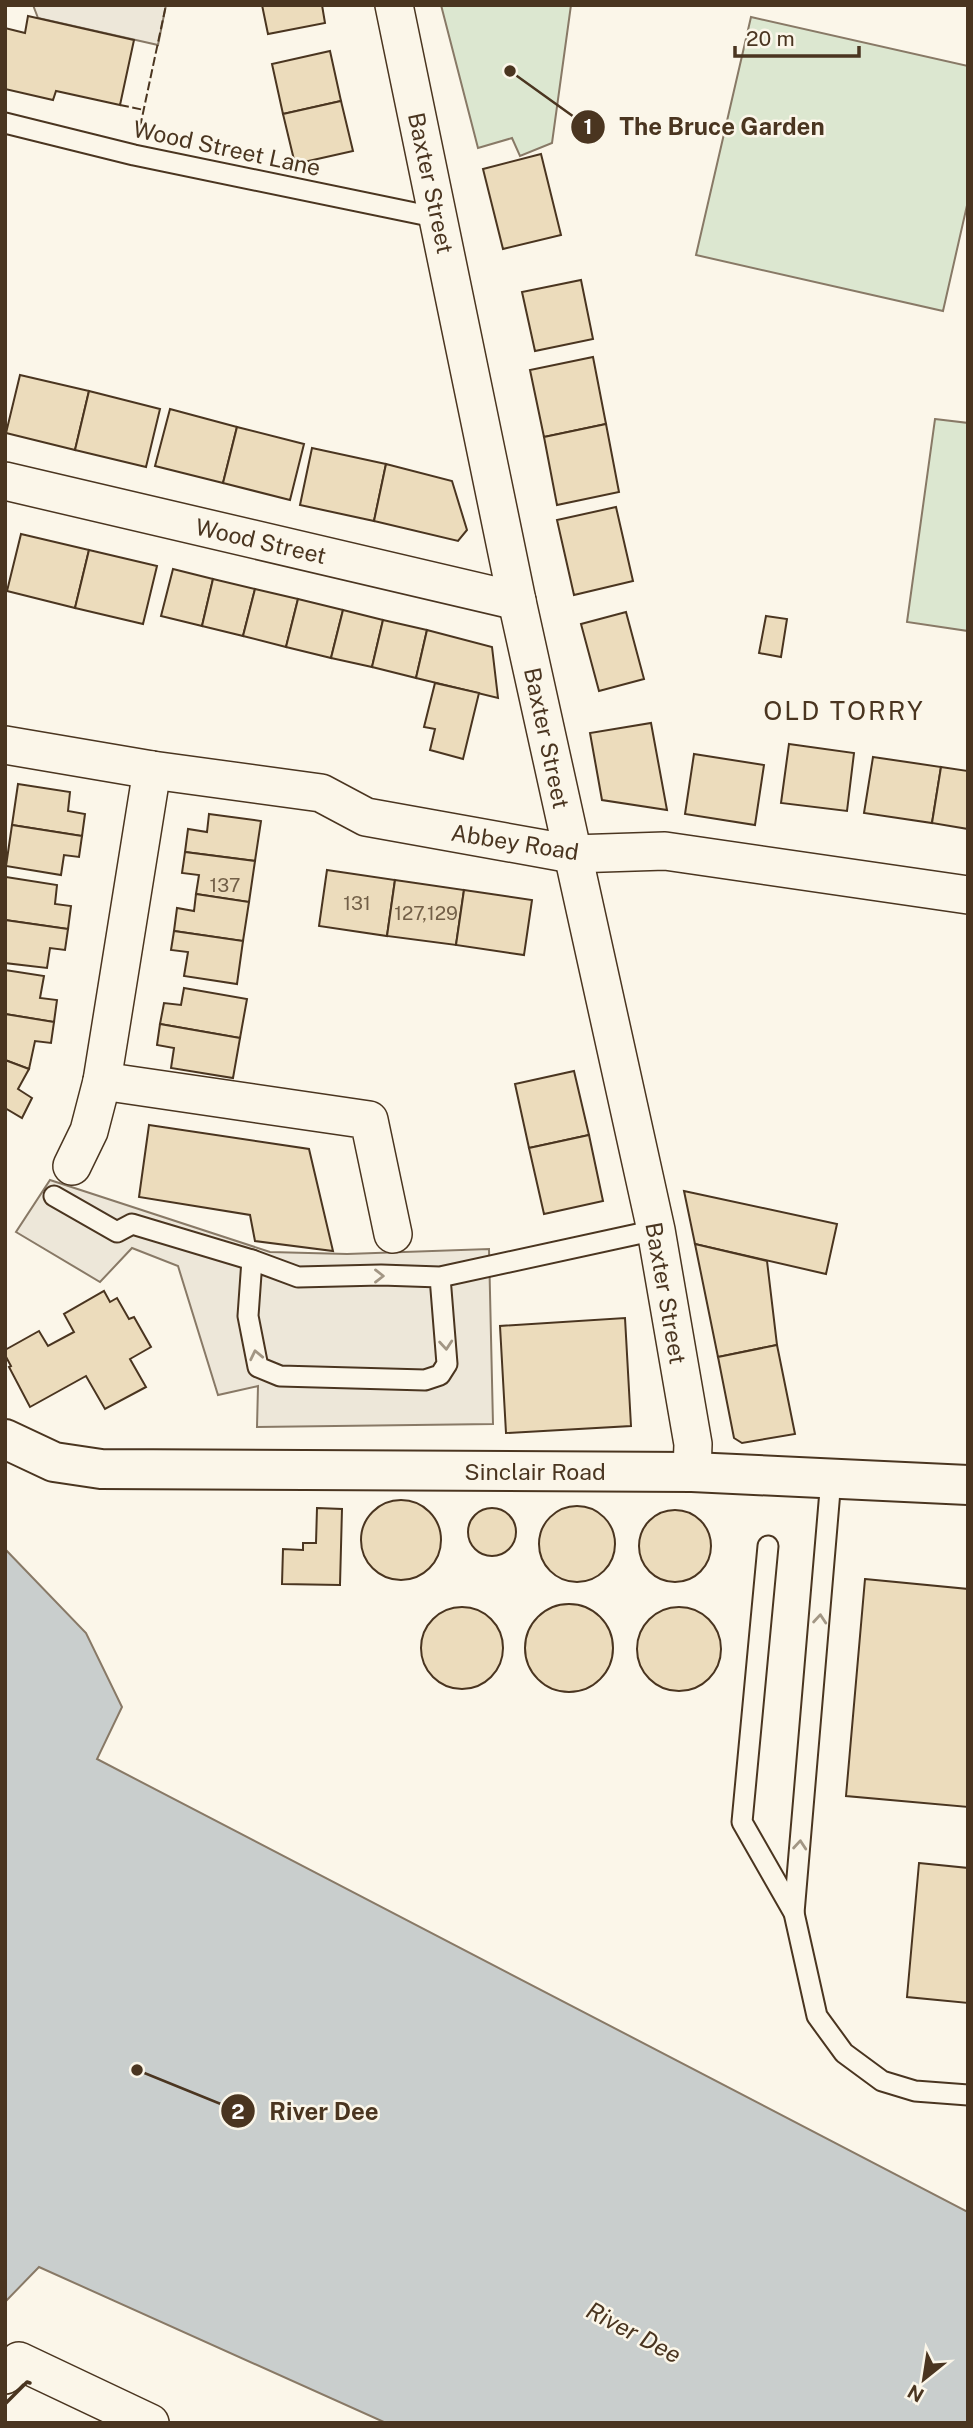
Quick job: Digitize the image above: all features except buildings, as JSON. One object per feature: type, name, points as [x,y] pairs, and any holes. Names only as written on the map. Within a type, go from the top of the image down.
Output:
[{"type":"street","name":"Baxter Street","points":[[394,5],[517,601],[656,1230],[693,1444],[692,1472]]},
{"type":"street","name":"Wood Street","points":[[5,481],[517,601]]},
{"type":"street","name":"Abbey Road","points":[[5,745],[152,770],[321,793],[366,817],[572,854],[665,851],[968,895]]},
{"type":"street","points":[[63,1181],[89,1131],[102,1082],[152,770]]},
{"type":"street","points":[[102,1082],[369,1120],[393,1234]]},
{"type":"street","name":"Sinclair Road","points":[[5,1439],[54,1462],[101,1469],[692,1472],[968,1485]]},
{"type":"street","points":[[5,2375],[19,2361],[150,2423]]},
{"type":"lane","name":"Wood Street Lane","points":[[5,123],[134,155],[439,218]]},
{"type":"lane","points":[[63,1181],[117,1232],[132,1224],[252,1259],[298,1277],[381,1275],[440,1278],[656,1230]]},
{"type":"lane","points":[[252,1259],[248,1316],[258,1367],[280,1376],[425,1380],[440,1374],[447,1364],[440,1278]]},
{"type":"lane","points":[[794,1913],[831,1479]]},
{"type":"lane","points":[[768,1546],[742,1822],[794,1913],[817,2015],[844,2053],[883,2081],[915,2091],[968,2095]]},
{"type":"green space","points":[[441,5],[571,5],[552,143],[520,156],[512,138],[478,148]]},
{"type":"green space","points":[[751,17],[968,66],[968,201],[943,311],[696,255]]},
{"type":"green space","points":[[935,419],[968,423],[968,631],[907,622]]},
{"type":"shaded area","points":[[33,5],[166,5],[158,45],[38,18]]},
{"type":"shaded area","points":[[50,1180],[270,1252],[347,1254],[489,1249],[493,1424],[257,1427],[258,1386],[218,1395],[178,1266],[132,1248],[100,1282],[16,1232]]},
{"type":"water","points":[[5,1549],[86,1633],[122,1707],[97,1759],[968,2212],[968,2423],[386,2423],[39,2267],[5,2302]]},
{"type":"fence","points":[[140,127],[166,5]]},
{"type":"fence","points":[[120,105],[144,110]]},
{"type":"wall","points":[[5,2404],[27,2382],[30,2383]]},
{"type":"place","name":"The Bruce Garden","points":[[510,71]]},
{"type":"place","name":"River Dee","points":[[137,2070]]},
{"type":"district","name":"OLD TORRY","points":[[844,710]]}]
